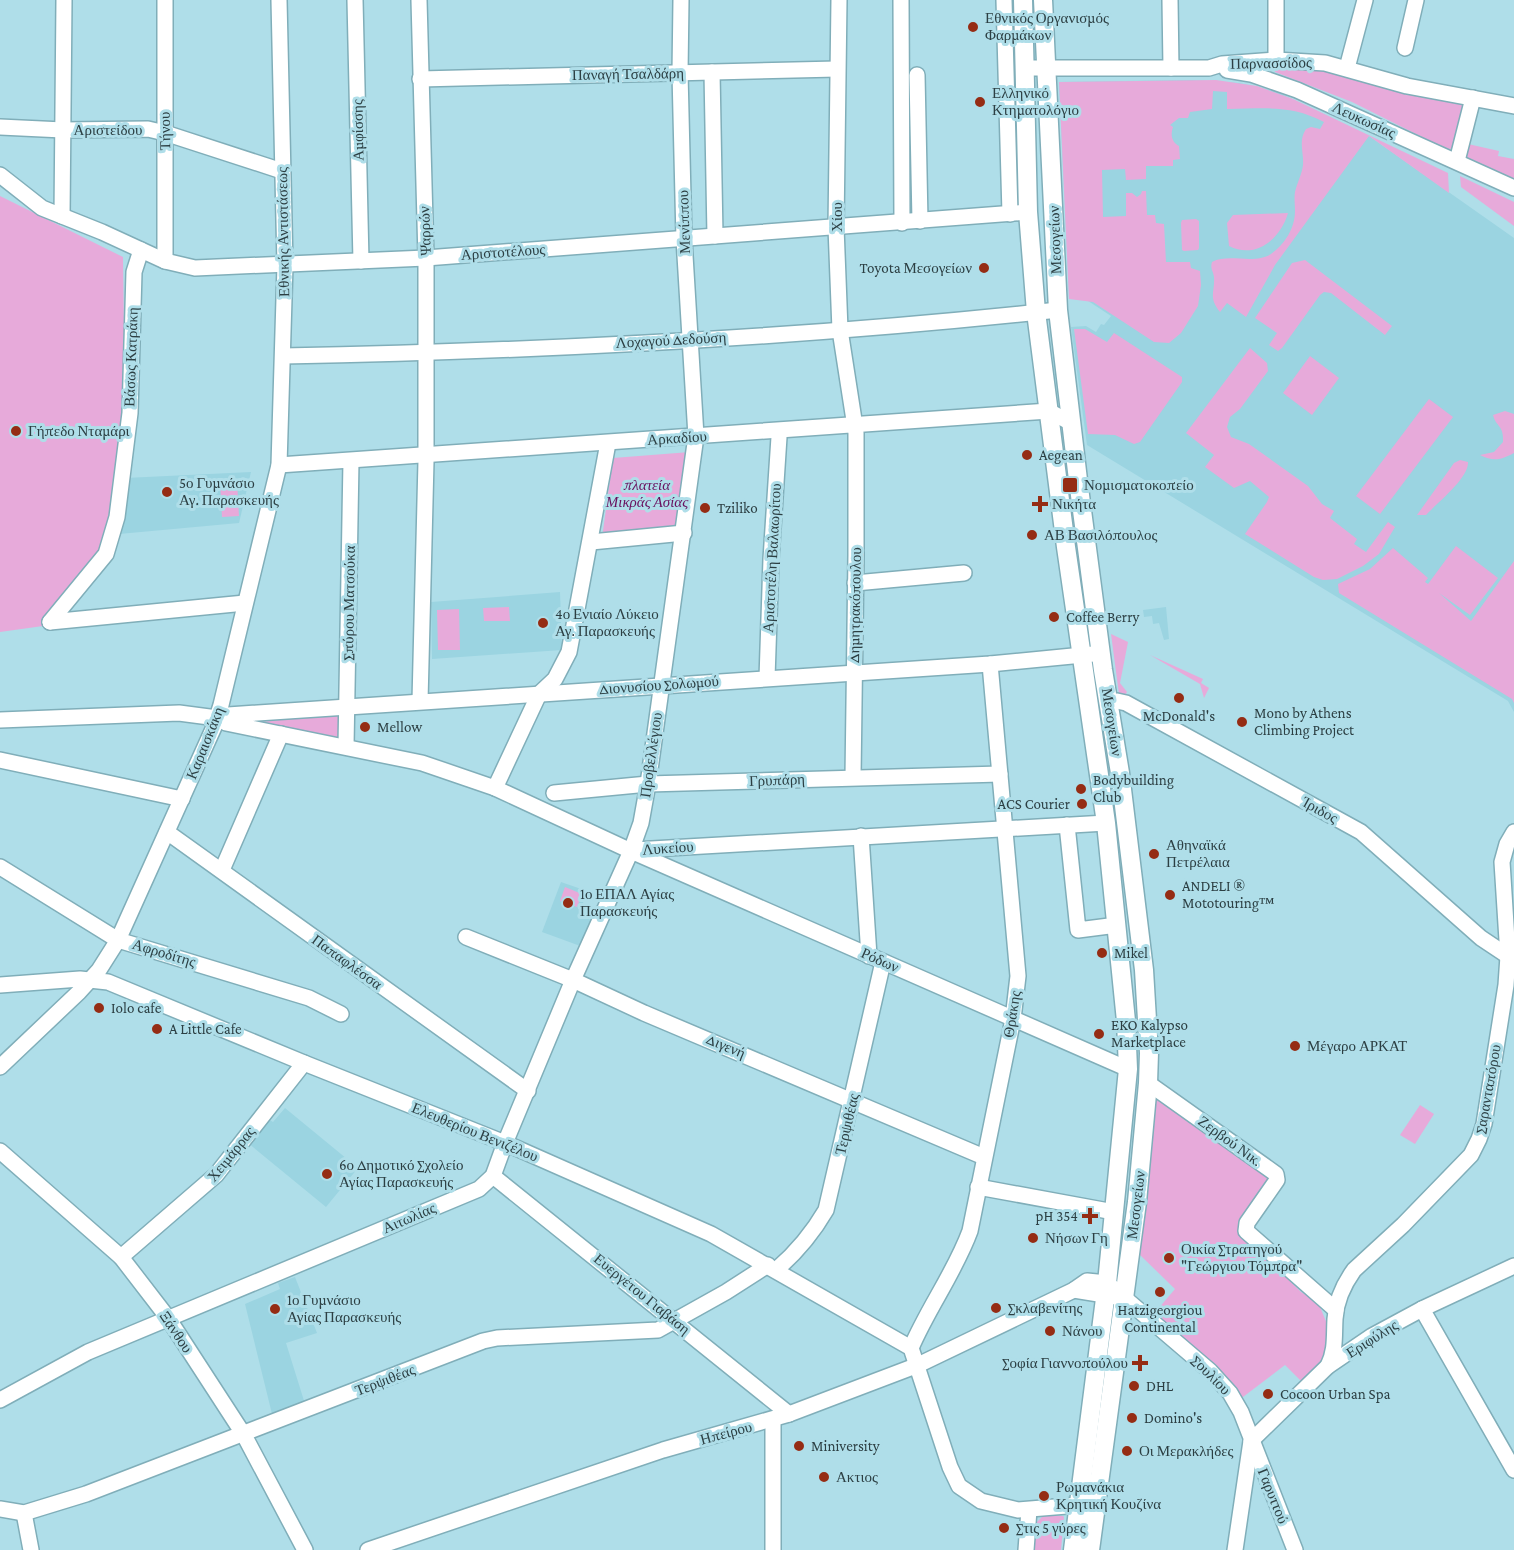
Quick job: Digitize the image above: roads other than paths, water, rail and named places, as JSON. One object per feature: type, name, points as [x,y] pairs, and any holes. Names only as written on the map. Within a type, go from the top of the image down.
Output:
[{"type":"main road","name":"Μεσογείων","points":[[1023,0],[1024,68],[1019,213],[1036,312],[1049,416],[1092,654],[1108,703],[1120,773],[1144,970],[1149,1053],[1137,1202],[1112,1292],[1073,1550]]},
{"type":"main road","name":"Μεσογείων","points":[[1043,0],[1058,310],[1071,423],[1126,1021],[1128,1070],[1114,1212],[1112,1292],[1090,1550]]},
{"type":"street","points":[[62,216],[64,0]]},
{"type":"street","name":"Τήνου","points":[[165,0],[165,261]]},
{"type":"street","name":"Εθνικής Αντιστάσεως","points":[[278,469],[285,265],[279,0]]},
{"type":"street","name":"Αμφίσσης","points":[[355,0],[360,261]]},
{"type":"street","name":"Ψαρρών","points":[[419,0],[426,258],[426,458],[421,578],[420,701]]},
{"type":"street","name":"Μενίππου","points":[[681,0],[680,73],[684,239],[696,440]]},
{"type":"street","name":"Χίου","points":[[839,0],[836,227],[840,330],[856,429]]},
{"type":"street","points":[[902,0],[902,223]]},
{"type":"street","name":"Μεσογείων","points":[[1004,0],[1019,213]]},
{"type":"street","points":[[1170,0],[1172,68]]},
{"type":"street","points":[[1276,0],[1276,60]]},
{"type":"street","points":[[1347,68],[1365,0]]},
{"type":"street","points":[[1405,48],[1416,0]]},
{"type":"street","name":"Παρνασσίδος","points":[[1024,68],[1209,68],[1222,64],[1276,60],[1325,63],[1407,86],[1514,106]]},
{"type":"street","name":"Λευκωσίας","points":[[1209,68],[1251,74],[1275,81],[1514,188]]},
{"type":"street","name":"Παναγή Τσαλδάρη","points":[[420,79],[837,69]]},
{"type":"street","points":[[712,72],[715,236]]},
{"type":"street","points":[[917,75],[920,220]]},
{"type":"street","points":[[1457,161],[1473,98]]},
{"type":"street","name":"Αριστείδου","points":[[0,127],[63,130],[148,129],[282,171]]},
{"type":"street","name":"Αριστοτέλους","points":[[0,175],[42,208],[165,261],[195,268],[426,258],[1019,213]]},
{"type":"street","name":"Βάσως Κατράκη","points":[[141,250],[134,272],[130,413],[117,517],[106,554],[50,622],[245,603]]},
{"type":"street","name":"Λοχαγού Δεδούση","points":[[283,356],[425,353],[690,339],[840,330],[1058,310]]},
{"type":"street","points":[[1049,416],[1071,423]]},
{"type":"street","name":"Αρκαδίου","points":[[278,469],[1049,416]]},
{"type":"street","name":"Αρκαδίου","points":[[696,440],[779,437],[856,429]]},
{"type":"street","name":"Δημητρακόπουλου","points":[[853,777],[856,429]]},
{"type":"street","name":"Αριστοτέλη Βαλαωρίτου","points":[[767,678],[771,559],[779,437]]},
{"type":"street","name":"Προβελλέγιου","points":[[631,851],[641,823],[648,784],[696,440]]},
{"type":"street","points":[[495,788],[539,694],[555,679],[569,652],[608,445]]},
{"type":"street","name":"Σπύρου Ματσούκα","points":[[346,746],[351,464]]},
{"type":"street","name":"Καραισκάκη","points":[[0,1067],[73,996],[118,940],[217,718],[278,469]]},
{"type":"street","points":[[591,542],[684,533]]},
{"type":"street","points":[[855,583],[964,573]]},
{"type":"street","name":"Διονυσίου Σολωμού","points":[[217,718],[228,715],[347,705],[990,664],[1092,654]]},
{"type":"street","name":"Θράκης","points":[[911,1348],[964,1249],[970,1231],[1013,1019],[1018,976],[990,664]]},
{"type":"street","name":"Ίριδος","points":[[1108,703],[1126,703],[1361,832],[1510,964]]},
{"type":"street","points":[[0,720],[179,713],[217,718]]},
{"type":"street","name":"Λυκείου","points":[[217,718],[226,723],[422,763],[495,788],[631,851],[1106,823]]},
{"type":"street","points":[[222,870],[281,734]]},
{"type":"street","points":[[0,760],[182,799]]},
{"type":"street","name":"Γρυπάρη","points":[[554,794],[648,784],[1000,774]]},
{"type":"street","points":[[1067,825],[1078,930],[1117,925]]},
{"type":"street","name":"Παπαφλέσσα","points":[[167,832],[528,1091]]},
{"type":"street","name":"Σαρανταπόρου","points":[[1328,1366],[1335,1349],[1336,1310],[1343,1288],[1354,1270],[1403,1225],[1471,1155],[1476,1147],[1484,1124],[1510,964],[1502,862],[1507,844],[1514,832]]},
{"type":"street","name":"Τερψιθέας","points":[[0,1509],[24,1513],[86,1494],[490,1339],[650,1332],[675,1321],[798,1250],[813,1232],[826,1210],[853,1100],[876,959],[861,836]]},
{"type":"street","points":[[493,1176],[573,980],[631,851]]},
{"type":"street","name":"Ρόδων","points":[[631,851],[1128,1070]]},
{"type":"street","name":"Αφροδίτης","points":[[0,867],[118,940],[309,998],[340,1014]]},
{"type":"street","name":"Διγενή","points":[[466,937],[573,980],[644,1013],[853,1100],[984,1158]]},
{"type":"street","name":"Ελευθερίου Βενιζέλου","points":[[0,985],[86,979],[108,982],[505,1143],[711,1234],[911,1348]]},
{"type":"street","name":"Χειμάρρας","points":[[121,1257],[216,1175],[304,1063]]},
{"type":"street","name":"Ζερβού Νικ.","points":[[1148,1083],[1276,1174],[1277,1180],[1245,1225],[1246,1231],[1336,1310]]},
{"type":"street","name":"Ξάνθου","points":[[0,1151],[121,1257],[168,1318],[244,1435],[305,1550]]},
{"type":"street","name":"Αιτωλίας","points":[[0,1400],[88,1352],[479,1189],[493,1176]]},
{"type":"street","name":"Ευεργέτου Γιαβάση","points":[[493,1176],[789,1414]]},
{"type":"street","points":[[978,1187],[1114,1212]]},
{"type":"street","name":"Εριφύλης","points":[[1251,1441],[1328,1366],[1372,1336],[1422,1309],[1514,1266]]},
{"type":"street","name":"Ηπείρου","points":[[368,1550],[663,1450],[773,1420],[918,1365],[1074,1290],[1112,1292]]},
{"type":"street","name":"Σουλίου","points":[[1112,1292],[1221,1382],[1241,1413],[1251,1441],[1235,1550]]},
{"type":"street","points":[[1422,1309],[1514,1470]]},
{"type":"street","points":[[911,1348],[950,1467],[959,1486],[969,1495],[994,1505],[1018,1510],[1079,1505]]},
{"type":"street","points":[[773,1420],[773,1550]]},
{"type":"street","name":"Γαρυττού","points":[[1251,1441],[1295,1550]]},
{"type":"street","points":[[1026,1550],[1029,1510]]},
{"type":"street","points":[[24,1513],[31,1550]]},
{"type":"place","name":"Εθνικός Οργανισμός Φαρμάκων","points":[[973,27]]},
{"type":"place","name":"Ελληνικό Κτηματολόγιο","points":[[980,102]]},
{"type":"place","name":"Toyota Μεσογείων","points":[[984,268]]},
{"type":"place","name":"Γήπεδο Νταμάρι","points":[[16,431]]},
{"type":"place","name":"Aegean","points":[[1027,455]]},
{"type":"place","name":"Νομισματοκοπείο","points":[[1070,485]]},
{"type":"place","name":"5ο Γυμνάσιο Αγ. Παρασκευής","points":[[167,492]]},
{"type":"place","name":"Νικήτα","points":[[1040,504]]},
{"type":"place","name":"Tziliko","points":[[705,508]]},
{"type":"place","name":"ΑΒ Βασιλόπουλος","points":[[1032,535]]},
{"type":"place","name":"Coffee Berry","points":[[1054,617]]},
{"type":"place","name":"4ο Ενιαίο Λύκειο Αγ. Παρασκευής","points":[[543,623]]},
{"type":"place","name":"McDonald's","points":[[1179,698]]},
{"type":"place","name":"Mono by Athens Climbing Project","points":[[1242,722]]},
{"type":"place","name":"Mellow","points":[[365,727]]},
{"type":"place","name":"Bodybuilding Club","points":[[1081,789]]},
{"type":"place","name":"ACS Courier","points":[[1082,804]]},
{"type":"place","name":"Αθηναϊκά Πετρέλαια","points":[[1154,854]]},
{"type":"place","name":"ANDELI ® Mototouring™","points":[[1170,895]]},
{"type":"place","name":"1ο ΕΠΑΛ Αγίας Παρασκευής","points":[[568,903]]},
{"type":"place","name":"Mikel","points":[[1102,953]]},
{"type":"place","name":"Iolo cafe","points":[[99,1008]]},
{"type":"place","name":"A Little Cafe","points":[[157,1029]]},
{"type":"place","name":"EKO Kalypso Marketplace","points":[[1099,1034]]},
{"type":"place","name":"Μέγαρο ΑΡΚΑΤ","points":[[1295,1046]]},
{"type":"place","name":"6ο Δημοτικό Σχολείο Αγίας Παρασκευής","points":[[327,1174]]},
{"type":"place","name":"pH 354","points":[[1090,1216]]},
{"type":"place","name":"Νήσων Γη","points":[[1033,1238]]},
{"type":"place","name":"Οικία Στρατηγού \"Γεώργιου Τόμπρα\"","points":[[1169,1258]]},
{"type":"place","name":"Hatzigeorgiou Continental","points":[[1160,1292]]},
{"type":"place","name":"Σκλαβενίτης","points":[[996,1308]]},
{"type":"place","name":"1ο Γυμνάσιο Αγίας Παρασκευής","points":[[275,1309]]},
{"type":"place","name":"Νάνου","points":[[1050,1331]]},
{"type":"place","name":"Σοφία Γιαννοπούλου","points":[[1140,1363]]},
{"type":"place","name":"DHL","points":[[1134,1386]]},
{"type":"place","name":"Cocoon Urban Spa","points":[[1268,1394]]},
{"type":"place","name":"Domino's","points":[[1132,1418]]},
{"type":"place","name":"Miniversity","points":[[799,1446]]},
{"type":"place","name":"Οι Μερακλήδες","points":[[1127,1451]]},
{"type":"place","name":"Ακτιος","points":[[824,1477]]},
{"type":"place","name":"Ρωμανάκια Κρητική Κουζίνα","points":[[1044,1496]]},
{"type":"place","name":"Στις 5 γύρες","points":[[1004,1528]]},
{"type":"park label","name":"πλατεία Μικράς Ασίας","points":[[647,494]]}]
